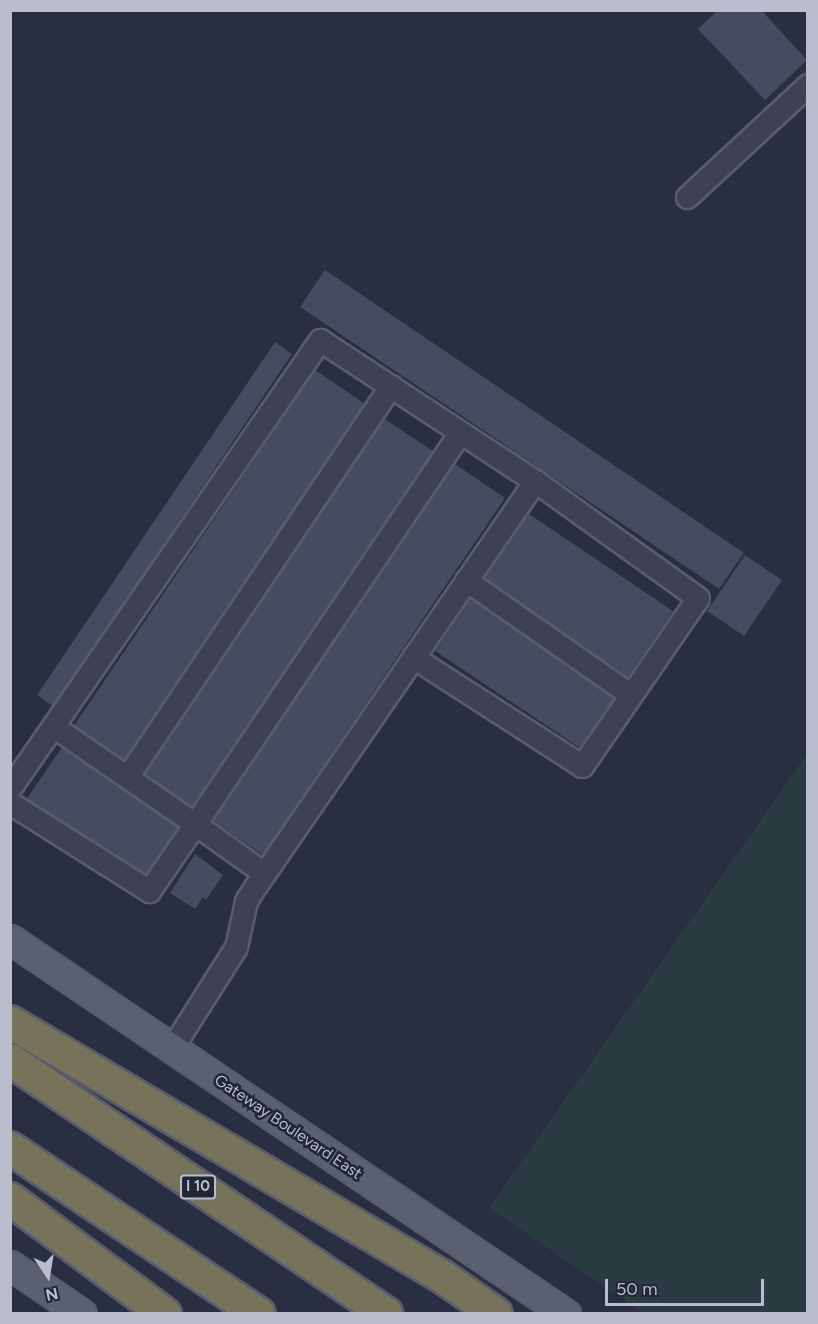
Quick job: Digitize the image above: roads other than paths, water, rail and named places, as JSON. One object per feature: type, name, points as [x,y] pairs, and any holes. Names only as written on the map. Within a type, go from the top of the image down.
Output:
[{"type":"highway","points":[[10,1022],[440,1275],[496,1314]]},
{"type":"highway","name":"I 10","points":[[10,1060],[386,1314]]},
{"type":"highway","points":[[10,1149],[260,1314]]},
{"type":"highway","points":[[10,1199],[165,1314]]},
{"type":"main road","name":"Gateway Boulevard East","points":[[10,939],[566,1314]]},
{"type":"main road","points":[[10,1265],[82,1314]]},
{"type":"lane","points":[[687,197],[807,85]]},
{"type":"lane","points":[[13,779],[53,726],[320,340],[535,481],[698,598],[582,766],[413,657]]},
{"type":"lane","points":[[127,777],[391,386]]},
{"type":"lane","points":[[10,803],[149,891],[460,432]]},
{"type":"lane","points":[[172,1048],[236,947],[246,901],[535,481]]},
{"type":"lane","points":[[466,580],[631,695]]},
{"type":"lane","points":[[53,726],[264,873]]}]
